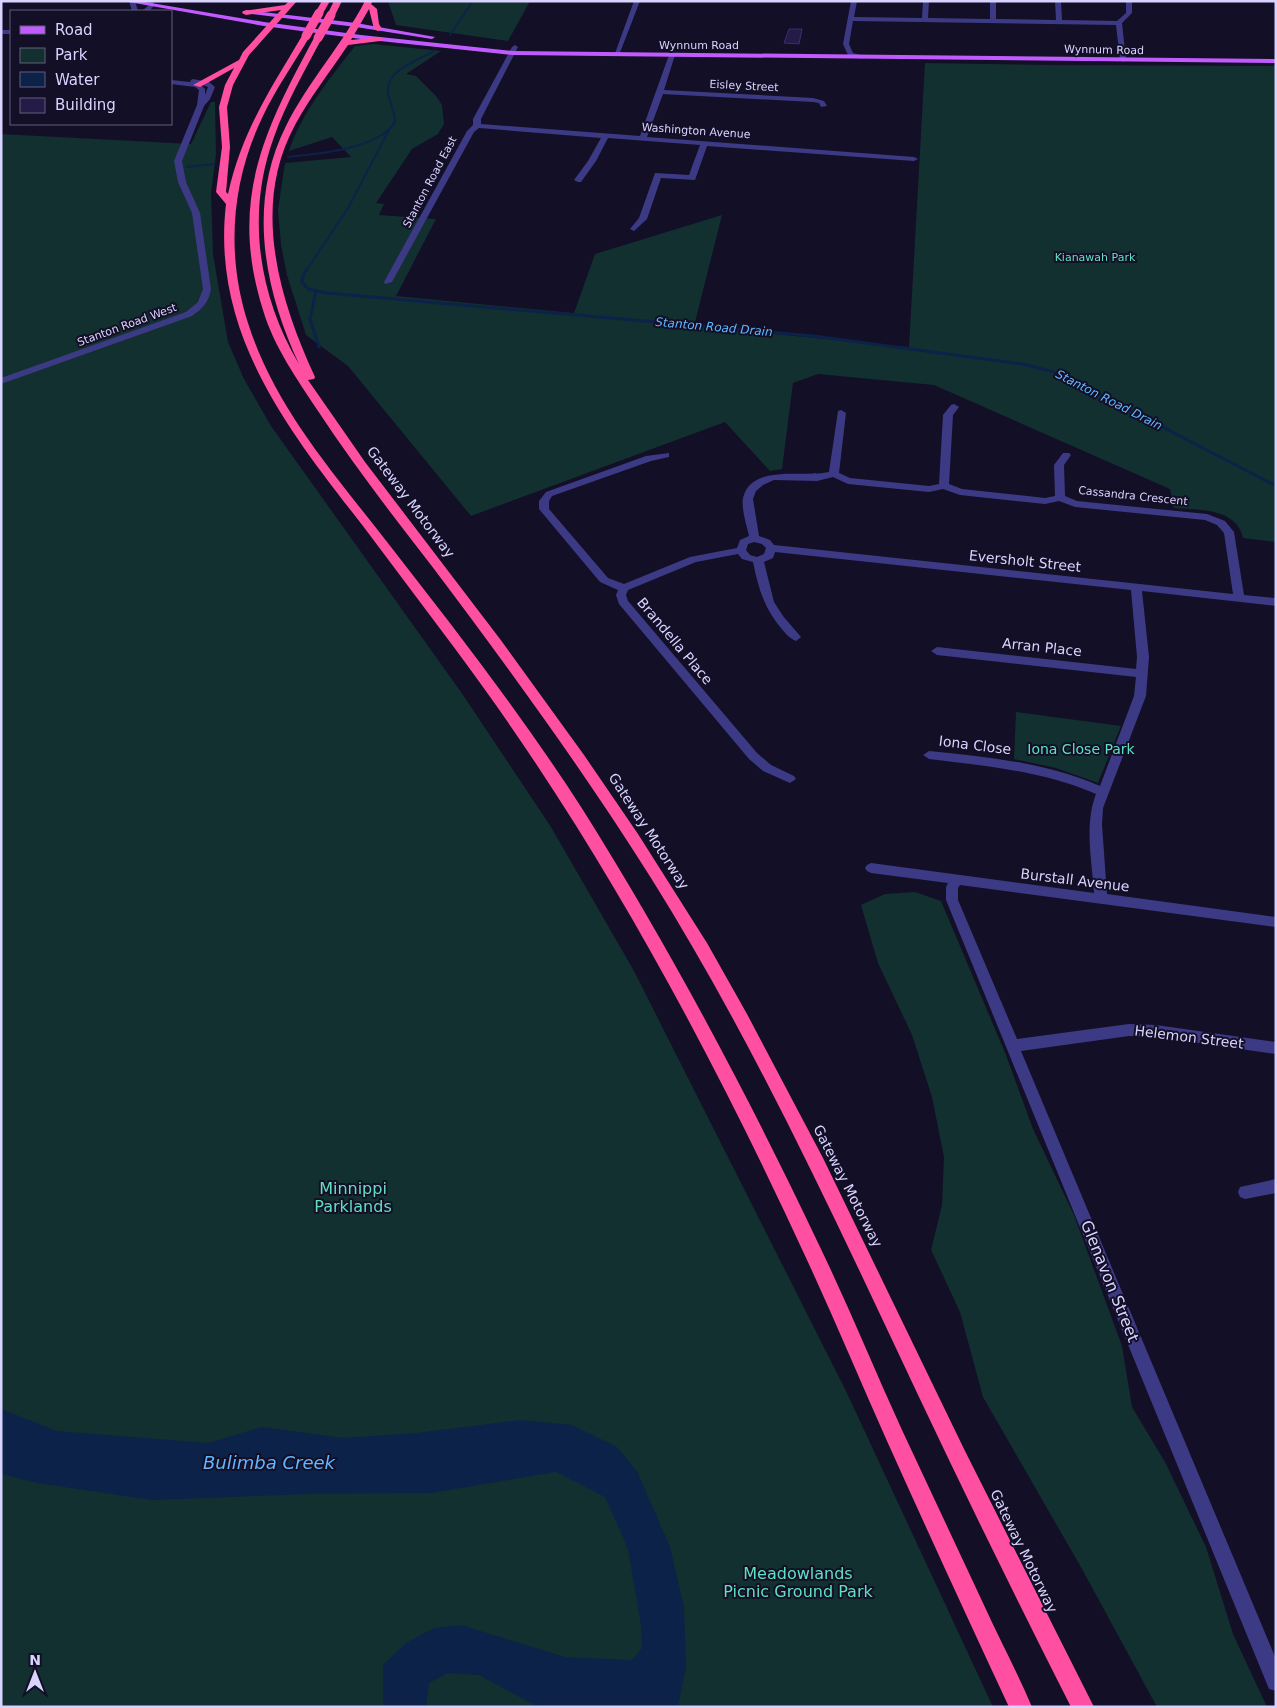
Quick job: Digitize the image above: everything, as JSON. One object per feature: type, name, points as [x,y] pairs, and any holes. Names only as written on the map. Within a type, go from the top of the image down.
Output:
[{"type":"highway","points":[[326,1],[268,98],[250,134],[243,152],[230,202],[229,258],[236,300],[247,337],[272,390],[304,441],[467,656],[559,785],[670,968],[802,1229],[938,1533],[1021,1707]]},
{"type":"highway","name":"Gateway Motorway","points":[[338,1],[297,76],[269,135],[259,166],[253,215],[256,262],[270,316],[288,358],[363,468],[528,685],[589,770],[710,962],[788,1107],[870,1268],[959,1460],[1083,1707]]},
{"type":"highway","points":[[309,390],[312,381],[286,325],[272,273],[268,221],[272,178],[286,135],[345,44],[368,3],[373,9],[378,29]]},
{"type":"highway","points":[[230,202],[221,192],[226,147],[223,107],[229,86],[240,62],[254,43],[290,4]]},
{"type":"highway","points":[[242,12],[290,4]]},
{"type":"highway","points":[[253,28],[249,39],[254,43]]},
{"type":"highway","points":[[345,44],[380,39]]},
{"type":"highway","points":[[200,84],[240,62]]},
{"type":"main road","points":[[165,1],[229,10]]},
{"type":"main road","points":[[129,2],[152,6]]},
{"type":"main road","name":"Wynnum Road","points":[[152,6],[186,10],[253,28],[271,25],[380,39],[514,50],[617,52],[848,51],[1276,61]]},
{"type":"main road","name":"Wynnum Road","points":[[242,12],[356,25],[514,50]]},
{"type":"main road","name":"Wynnum Road","points":[[617,52],[672,55],[986,59],[1276,56]]},
{"type":"main road","points":[[974,53],[985,56],[986,59]]},
{"type":"street","points":[[617,52],[637,1]]},
{"type":"street","points":[[854,1],[846,44],[850,54],[862,57]]},
{"type":"street","points":[[925,20],[926,1]]},
{"type":"street","points":[[993,1],[993,20]]},
{"type":"street","points":[[1058,1],[1060,21]]},
{"type":"street","points":[[851,19],[1119,23],[1129,13],[1129,1]]},
{"type":"street","points":[[1119,23],[1123,57]]},
{"type":"street","name":"Stanton Road East","points":[[388,282],[471,131],[477,126],[477,119],[514,50]]},
{"type":"street","points":[[644,139],[672,55]]},
{"type":"street","points":[[174,82],[200,84]]},
{"type":"street","name":"Stanton Road West","points":[[1,381],[189,314],[206,299],[207,288],[196,213],[182,182],[178,161],[201,104],[207,99],[212,89],[210,84],[200,84]]},
{"type":"street","name":"Eisley Street","points":[[660,92],[813,100],[822,102],[823,106]]},
{"type":"street","name":"Washington Avenue","points":[[477,126],[914,159]]},
{"type":"street","points":[[578,180],[594,157],[605,136]]},
{"type":"street","points":[[634,229],[643,219],[658,175],[692,178],[704,143]]},
{"type":"street","points":[[944,486],[948,415],[954,407]]},
{"type":"street","points":[[834,474],[841,413]]},
{"type":"street","name":"Brandella Place","points":[[666,455],[649,458],[549,494],[544,501],[544,509],[604,580],[624,588],[621,595],[623,602],[753,756],[767,768],[790,779]]},
{"type":"street","points":[[1060,498],[1059,465],[1066,455]]},
{"type":"street","name":"Cassandra Crescent","points":[[754,538],[748,499],[752,490],[760,483],[772,477],[817,478],[834,474],[848,481],[929,489],[944,486],[960,492],[1045,501],[1060,498],[1075,504],[1207,517],[1221,523],[1229,532],[1239,598]]},
{"type":"street","points":[[741,550],[744,542],[754,538]]},
{"type":"street","name":"Eversholt Street","points":[[754,538],[766,542],[772,548],[1276,602]]},
{"type":"street","points":[[741,550],[746,557],[758,560],[769,556],[772,548]]},
{"type":"street","points":[[624,588],[694,559],[741,550]]},
{"type":"street","points":[[758,560],[764,591],[769,605],[778,619],[796,637]]},
{"type":"street","points":[[1101,898],[1096,825],[1097,808],[1140,696],[1143,674],[1136,587]]},
{"type":"street","name":"Arran Place","points":[[937,651],[1143,674]]},
{"type":"street","name":"Iona Close","points":[[929,755],[1025,766],[1082,781],[1103,792]]},
{"type":"street","name":"Burstall Avenue","points":[[871,868],[1276,922]]},
{"type":"street","name":"Glenavon Street","points":[[957,880],[952,887],[952,900],[1276,1682]]},
{"type":"street","name":"Helemon Street","points":[[1013,1046],[1128,1030],[1156,1031],[1276,1048]]},
{"type":"street","points":[[1245,1192],[1276,1186]]},
{"type":"green space","points":[[388,1],[530,1],[508,41],[396,25]]},
{"type":"green space","name":"Kianawah Park","points":[[374,44],[441,51],[406,74],[416,76],[436,96],[442,105],[444,124],[438,134],[412,149],[376,203],[384,204],[379,215],[436,219],[396,296],[574,313],[595,254],[722,215],[694,326],[909,347],[925,63],[1276,66],[1276,542],[1243,538],[1239,528],[1233,521],[1216,512],[1174,508],[1170,489],[934,385],[818,374],[793,383],[782,469],[770,471],[725,422],[471,516],[348,366],[306,335],[287,275],[281,245],[278,210],[285,163],[351,157],[332,137],[289,151],[309,109],[355,46]]},
{"type":"green space","name":"Minnippi Parklands","points":[[211,102],[215,102],[216,155],[211,193],[213,254],[228,342],[244,379],[271,426],[461,692],[551,827],[634,971],[846,1391],[993,1707],[1,1707],[1,134],[191,144]]},
{"type":"green space","name":"Iona Close Park","points":[[1016,712],[1121,726],[1098,783],[1056,768],[1014,759]]},
{"type":"green space","points":[[915,892],[941,901],[1006,1055],[1033,1129],[1074,1215],[1122,1346],[1132,1407],[1165,1462],[1206,1547],[1233,1634],[1267,1707],[1157,1707],[1082,1569],[983,1397],[960,1312],[931,1250],[942,1205],[944,1157],[932,1097],[912,1035],[878,963],[861,905],[885,894]]},
{"type":"water","name":"Bulimba Creek","points":[[1,1409],[57,1431],[208,1443],[262,1427],[344,1438],[416,1433],[520,1420],[572,1425],[617,1447],[637,1471],[670,1547],[684,1607],[686,1667],[678,1707],[538,1707],[479,1675],[448,1673],[429,1683],[426,1707],[383,1707],[383,1665],[406,1643],[434,1628],[461,1625],[565,1657],[632,1660],[642,1648],[641,1625],[628,1549],[605,1497],[556,1472],[431,1493],[307,1494],[152,1500],[37,1483],[1,1474]]},
{"type":"building","points":[[789,29],[802,29],[799,44],[784,43]]},
{"type":"waterway","name":"Stanton Road Drain","points":[[450,35],[473,1]]},
{"type":"waterway","name":"Stanton Road Drain","points":[[288,157],[330,152],[362,144],[387,131],[395,122],[388,92],[392,77],[405,66],[435,50]]},
{"type":"waterway","name":"Stanton Road Drain","points":[[306,271],[348,208],[389,130]]},
{"type":"waterway","points":[[186,167],[214,164]]},
{"type":"waterway","name":"Stanton Road Drain","points":[[307,269],[303,275],[302,282],[308,289],[327,293],[814,336],[1022,364],[1051,371],[1078,383],[1276,486]]},
{"type":"waterway","points":[[316,291],[310,319],[319,347]]},
{"type":"park label","name":"Meadowlands Picnic Ground Park","points":[[798,1582]]}]
